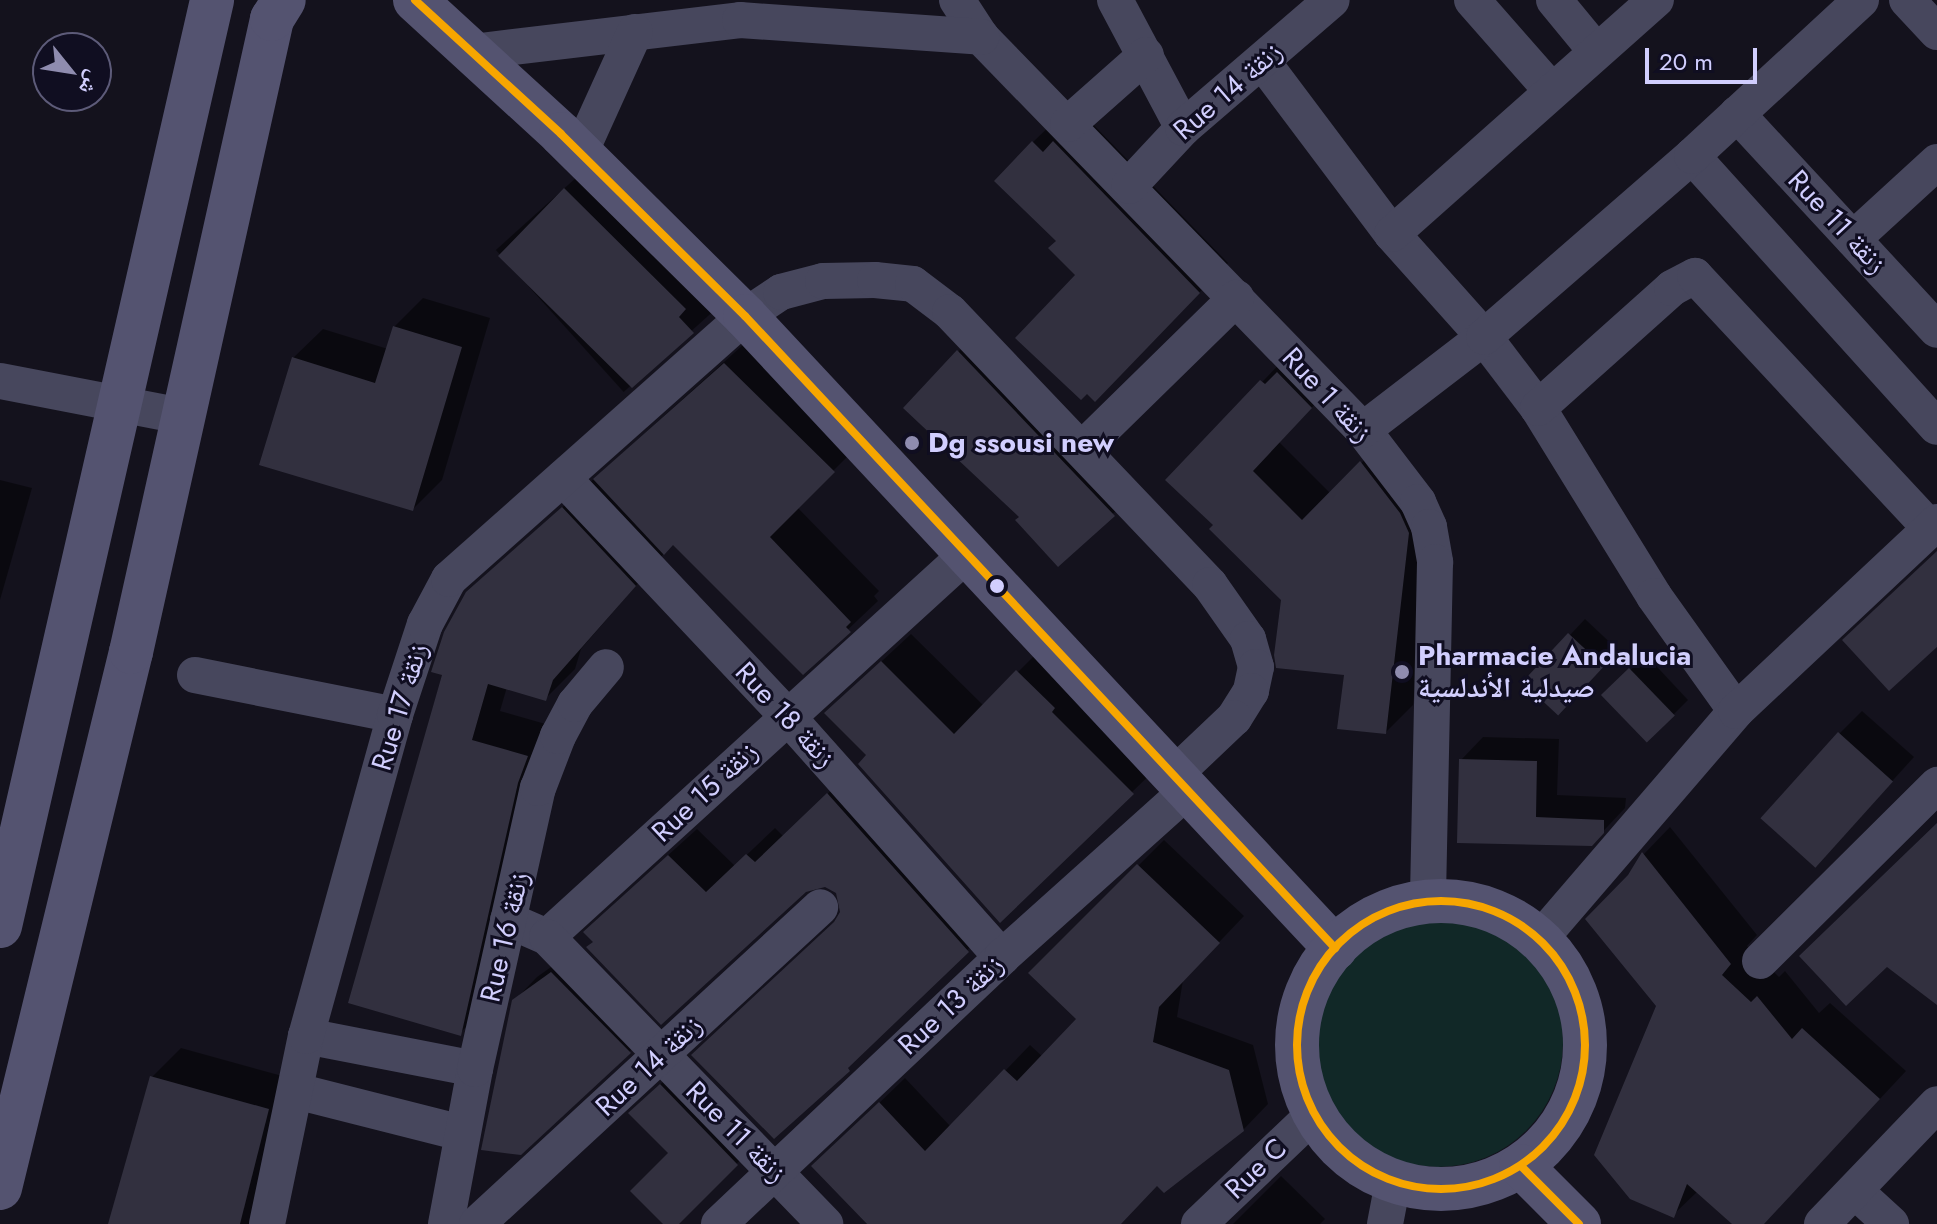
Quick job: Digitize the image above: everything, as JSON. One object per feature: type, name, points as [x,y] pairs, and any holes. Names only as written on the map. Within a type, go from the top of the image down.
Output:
[{"type":"street","points":[[0,926],[212,0]]},
{"type":"street","points":[[0,1188],[131,652],[272,19],[284,0]]},
{"type":"street","points":[[415,0],[580,153],[745,316],[1335,948]]},
{"type":"street","name":"Rue 1 زنقة","points":[[957,0],[981,37],[1363,430],[1418,502],[1429,527],[1435,562],[1428,901]]},
{"type":"street","points":[[1115,0],[1183,128]]},
{"type":"street","name":"Rue 14 زنقة","points":[[1129,186],[1183,128],[1332,0]]},
{"type":"street","points":[[1472,0],[1551,90]]},
{"type":"street","points":[[1554,0],[1596,51]]},
{"type":"street","points":[[1392,234],[1656,0]]},
{"type":"street","points":[[1363,430],[1484,337],[1692,156],[1861,0]]},
{"type":"street","points":[[1907,0],[1937,32]]},
{"type":"street","points":[[472,52],[635,32],[750,10],[981,37]]},
{"type":"street","points":[[580,153],[635,32]]},
{"type":"street","points":[[1068,124],[1146,55]]},
{"type":"street","points":[[1262,61],[1392,234],[1484,337],[1538,408],[1654,596],[1736,711]]},
{"type":"street","name":"Rue 11 زنقة","points":[[1737,114],[1937,330]]},
{"type":"street","points":[[1692,156],[1937,427]]},
{"type":"street","points":[[1853,239],[1937,162]]},
{"type":"street","points":[[1538,408],[1672,288],[1695,276],[1934,525],[1736,711],[1540,939]]},
{"type":"street","name":"Rue 17 زنقة","points":[[267,1224],[306,1036],[395,715],[425,624],[449,579],[745,316],[781,292],[823,281],[875,280],[913,284],[950,312],[1082,449]]},
{"type":"street","points":[[1082,449],[1236,298]]},
{"type":"street","points":[[0,381],[182,416]]},
{"type":"street","name":"Rue 13 زنقة","points":[[719,1224],[1002,957],[1181,782],[1234,718],[1251,691],[1256,667],[1248,639],[1210,585],[1082,449]]},
{"type":"street","name":"Rue 18 زنقة","points":[[563,478],[787,716],[1002,957]]},
{"type":"street","name":"Rue 15 زنقة","points":[[547,937],[966,555]]},
{"type":"street","name":"Rue 16 زنقة","points":[[446,1224],[475,1069],[538,788],[558,736],[575,704],[606,667]]},
{"type":"street","points":[[195,675],[395,715]]},
{"type":"street","points":[[1760,961],[1937,785]]},
{"type":"street","points":[[1428,901],[1458,901],[1488,908],[1540,939],[1563,967],[1579,1001],[1586,1038],[1583,1075],[1570,1110],[1550,1141],[1521,1166],[1491,1181],[1459,1189],[1425,1190],[1389,1203],[1352,1159],[1334,1143],[1314,1114],[1301,1081],[1297,1046],[1301,1010],[1314,977],[1335,948],[1362,924],[1393,909],[1428,901]]},
{"type":"street","name":"Rue 14 زنقة","points":[[477,1224],[820,907]]},
{"type":"street","points":[[508,920],[547,937]]},
{"type":"street","name":"Rue 11 زنقة","points":[[547,937],[825,1224]]},
{"type":"street","points":[[306,1036],[475,1069]]},
{"type":"street","points":[[296,1091],[462,1133]]},
{"type":"street","points":[[1822,1224],[1937,1104]]},
{"type":"street","name":"Rue C","points":[[1199,1224],[1314,1114]]},
{"type":"street","points":[[1521,1166],[1579,1224]]},
{"type":"street","points":[[1855,1191],[1891,1224]]},
{"type":"green space","points":[[1426,917],[1450,917],[1486,926],[1527,953],[1554,994],[1561,1018],[1561,1066],[1554,1090],[1527,1131],[1486,1158],[1450,1167],[1426,1167],[1390,1158],[1349,1131],[1322,1090],[1313,1054],[1313,1030],[1322,994],[1349,953],[1390,926]]},
{"type":"building","points":[[1032,141],[1043,152],[1053,141],[1200,293],[1095,402],[1087,394],[1081,400],[1015,338],[1075,275],[1048,248],[1056,241],[994,181]]},
{"type":"building","points":[[564,188],[686,309],[679,317],[694,333],[632,388],[498,256]]},
{"type":"building","points":[[393,326],[462,347],[413,511],[259,465],[292,357],[375,383]]},
{"type":"building","points":[[957,350],[1115,516],[1058,567],[1015,520],[1019,517],[903,408]]},
{"type":"building","points":[[724,363],[835,472],[770,537],[851,622],[846,627],[851,632],[803,675],[673,545],[664,555],[593,479]]},
{"type":"building","points":[[1277,372],[1312,408],[1253,471],[1302,520],[1360,461],[1400,513],[1409,533],[1386,734],[1337,729],[1344,675],[1276,668],[1274,655],[1281,600],[1209,529],[1213,525],[1165,480],[1260,380],[1265,384]]},
{"type":"building","points":[[562,507],[636,586],[553,680],[546,701],[488,684],[472,740],[528,756],[518,783],[461,1036],[348,1003],[442,675],[431,672],[444,632],[466,592]]},
{"type":"building","points":[[1937,551],[1937,647],[1889,691],[1842,640]]},
{"type":"building","points":[[1568,633],[1604,666],[1558,715],[1522,682]]},
{"type":"building","points":[[881,661],[954,734],[1016,670],[1055,708],[1052,712],[1134,794],[1000,923],[858,764],[866,755],[824,713]]},
{"type":"building","points":[[1629,668],[1675,715],[1647,743],[1601,695]]},
{"type":"building","points":[[1838,732],[1893,782],[1815,868],[1760,818]]},
{"type":"building","points":[[1459,759],[1537,761],[1536,817],[1604,820],[1604,833],[1592,846],[1457,843]]},
{"type":"building","points":[[827,793],[969,952],[848,1068],[850,1071],[774,1139],[691,1055],[834,922],[840,912],[836,893],[825,887],[806,892],[661,1025],[586,947],[593,942],[583,932],[668,855],[706,892],[746,854],[755,862]]},
{"type":"building","points":[[1937,823],[1937,1005],[1887,967],[1846,1006],[1799,956]]},
{"type":"building","points":[[1642,852],[1731,964],[1722,975],[1751,1002],[1757,996],[1792,1039],[1802,1028],[1880,1099],[1764,1224],[1732,1224],[1687,1184],[1674,1218],[1630,1199],[1594,1155],[1656,1006],[1585,919],[1628,875]]},
{"type":"building","points":[[1137,864],[1220,943],[1159,1007],[1153,1042],[1229,1070],[1244,1131],[1164,1193],[1157,1186],[1121,1224],[867,1224],[811,1166],[879,1102],[925,1151],[1004,1069],[1017,1081],[1076,1019],[1028,973]]},
{"type":"building","points":[[551,972],[631,1053],[521,1155],[481,1150],[512,1000]]},
{"type":"building","points":[[150,1076],[269,1109],[240,1224],[108,1224]]},
{"type":"building","points":[[660,1084],[738,1165],[679,1224],[663,1224],[630,1191],[668,1153],[628,1113]]},
{"type":"transit line","points":[[415,0],[561,134],[745,316],[1335,948]]},
{"type":"transit line","points":[[1441,901],[1469,904],[1496,912],[1521,925],[1543,943],[1561,965],[1574,990],[1582,1017],[1585,1045],[1582,1073],[1574,1100],[1561,1125],[1543,1147],[1521,1165],[1496,1178],[1469,1186],[1441,1189],[1413,1186],[1386,1178],[1361,1165],[1339,1147],[1321,1125],[1308,1100],[1300,1073],[1297,1045],[1300,1017],[1308,990],[1321,965],[1339,943],[1361,925],[1386,912],[1413,904],[1441,901]]},
{"type":"transit line","points":[[1521,1166],[1579,1224]]},
{"type":"place","name":"Dg ssousi new","points":[[912,443]]},
{"type":"place","name":"Pharmacie Andalucia صيدلية الأندلسية","points":[[1402,672]]}]
